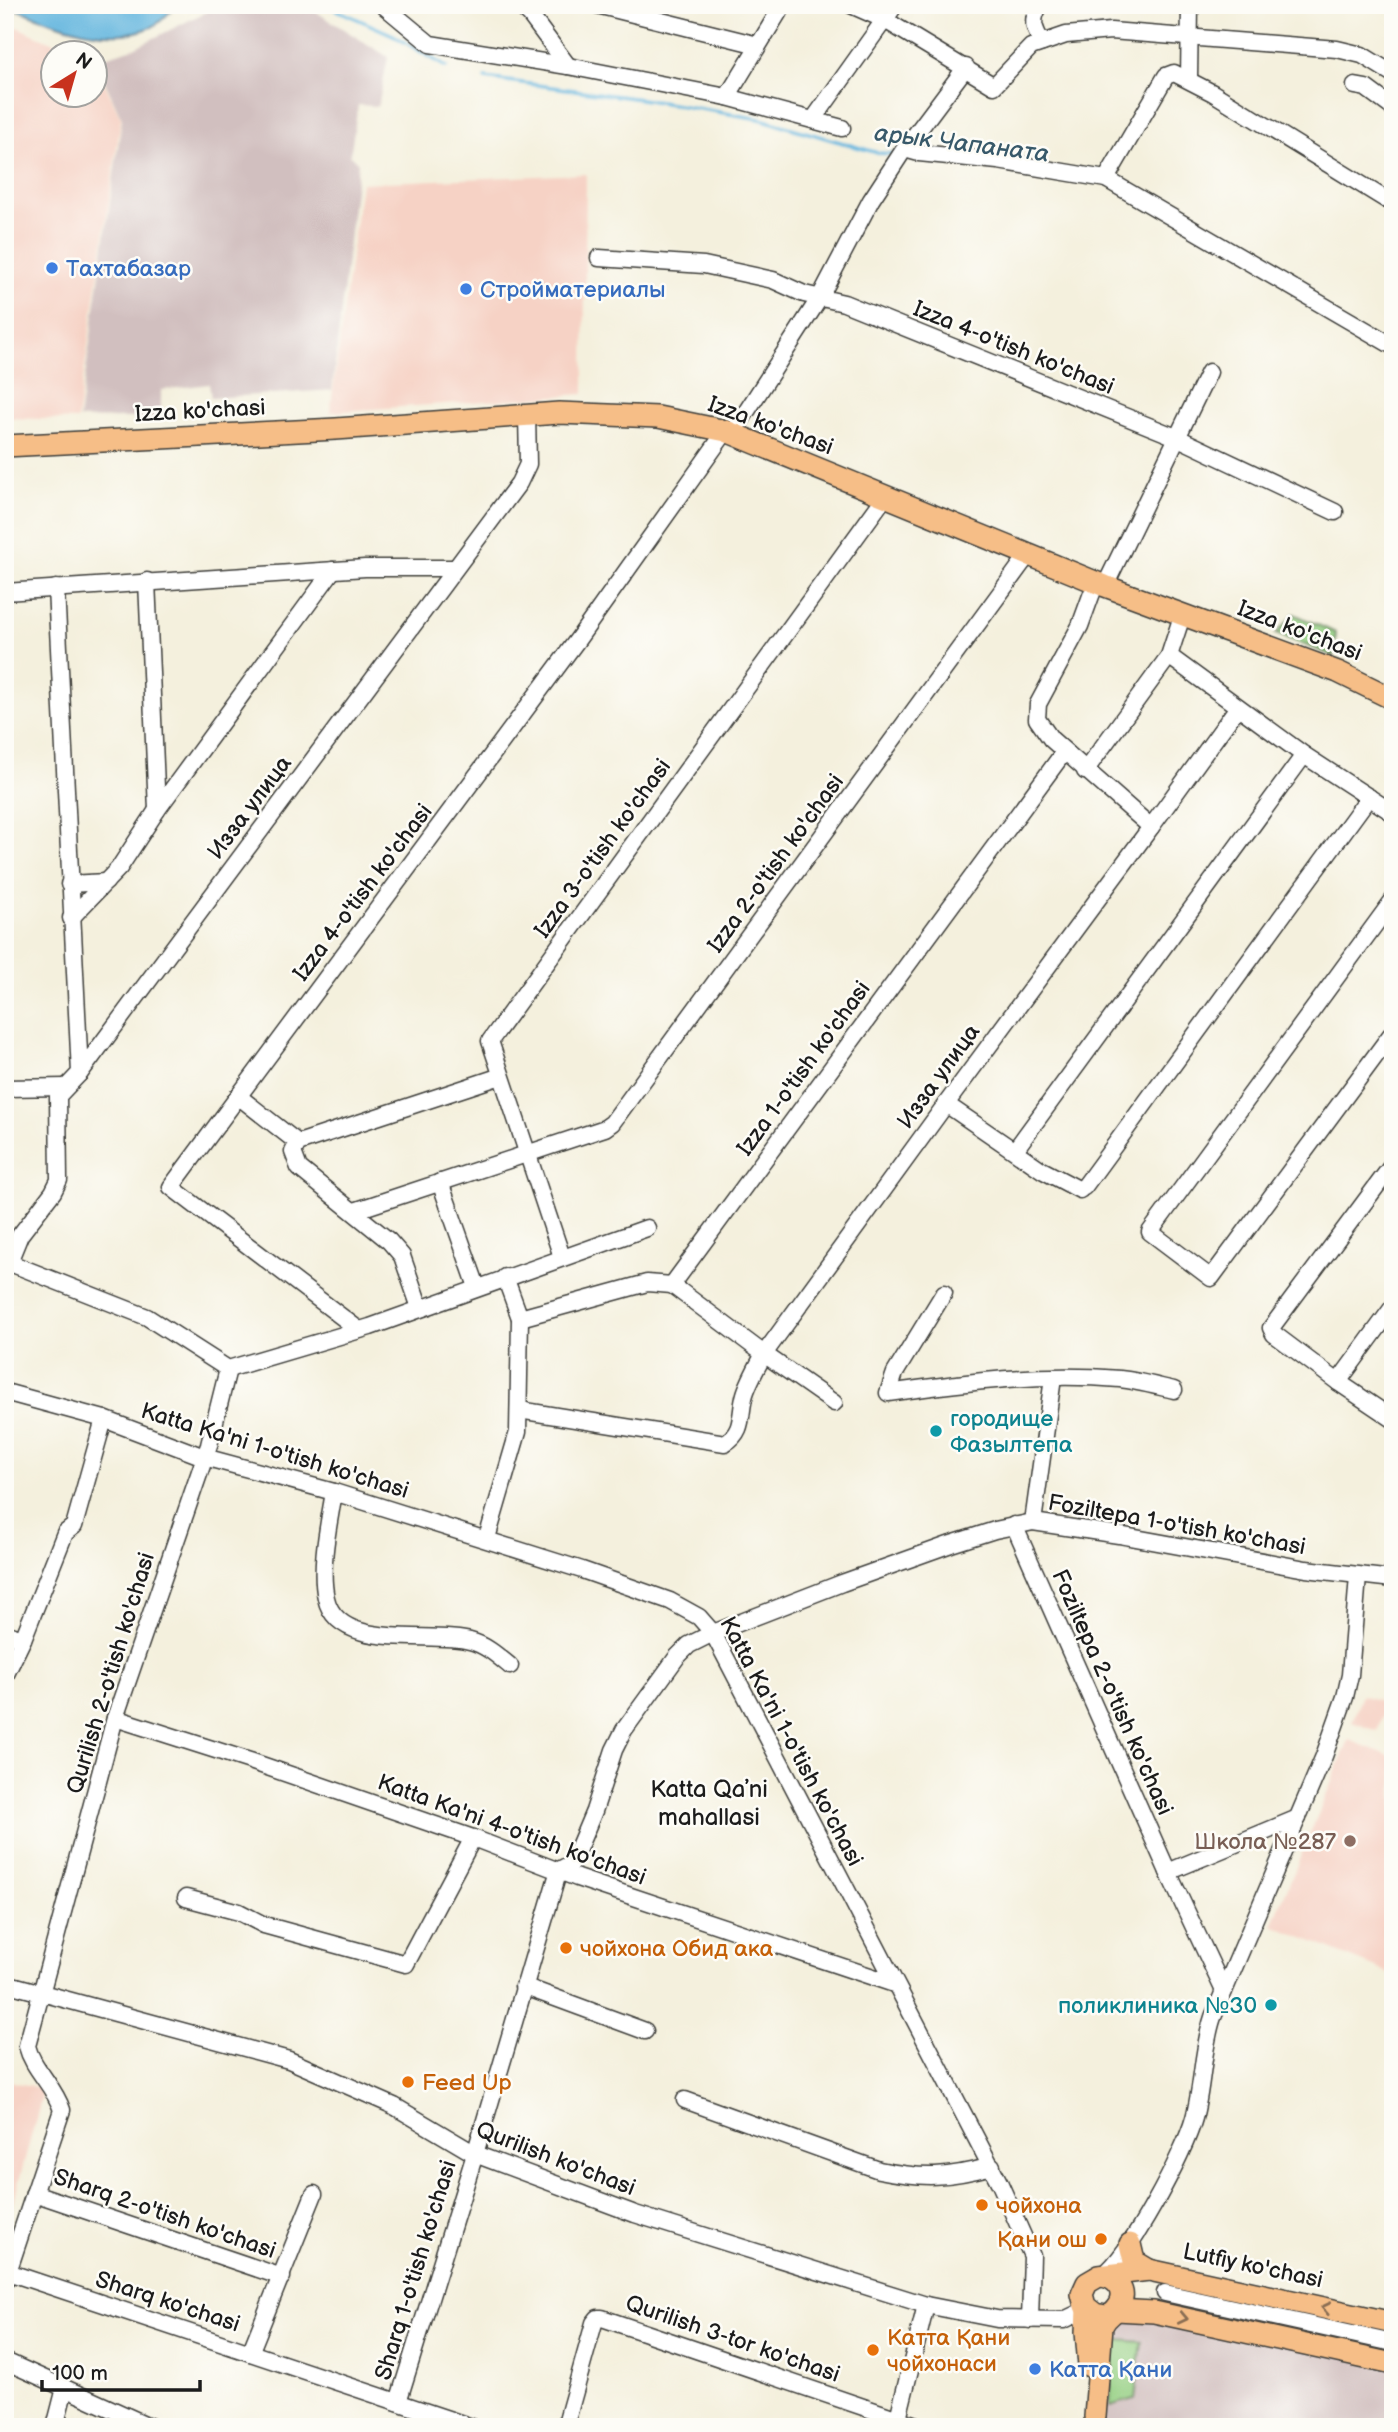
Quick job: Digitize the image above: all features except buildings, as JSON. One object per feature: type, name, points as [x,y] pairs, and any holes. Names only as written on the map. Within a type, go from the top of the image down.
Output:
[{"type":"main road","name":"Izza ko'chasi","points":[[5,446],[336,429],[527,414],[635,415],[678,420],[729,433],[1100,584],[1338,672],[1393,699]]},
{"type":"main road","points":[[1130,2244],[1134,2261],[1149,2270]]},
{"type":"main road","name":"Lutfiy ko'chasi","points":[[1111,2300],[1149,2270],[1393,2323]]},
{"type":"main road","points":[[1102,2276],[1092,2278],[1083,2288],[1082,2298],[1111,2300]]},
{"type":"main road","name":"Lutfiy ko'chasi","points":[[1102,2276],[1111,2300]]},
{"type":"main road","points":[[1095,2422],[1086,2332],[1111,2300]]},
{"type":"main road","points":[[1095,2422],[1102,2326],[1111,2300]]},
{"type":"main road","name":"Lutfiy ko'chasi","points":[[1111,2300],[1154,2312],[1393,2364]]},
{"type":"street","points":[[383,5],[430,44],[568,65],[727,97],[842,128]]},
{"type":"street","points":[[597,5],[758,45]]},
{"type":"street","points":[[727,97],[783,5]]},
{"type":"street","points":[[851,5],[885,20],[994,86],[1031,47],[1066,35],[1111,31],[1337,49],[1362,55],[1393,74]]},
{"type":"street","points":[[813,120],[895,5]]},
{"type":"street","points":[[1040,5],[1034,13],[1032,25],[1042,43]]},
{"type":"street","points":[[1189,79],[1190,5]]},
{"type":"street","points":[[526,9],[568,65]]},
{"type":"street","points":[[599,258],[704,265],[772,280],[819,299],[872,200],[901,155],[966,67]]},
{"type":"street","points":[[1106,179],[1166,76],[1174,73],[1189,79],[1393,204]]},
{"type":"street","points":[[1355,86],[1366,88],[1393,108]]},
{"type":"street","points":[[901,155],[919,152],[998,161],[1106,179],[1393,346]]},
{"type":"street","name":"Izza 4-o'tish ko'chasi","points":[[359,1330],[171,1187],[729,433],[819,299],[844,303],[1176,437],[1335,512]]},
{"type":"street","points":[[1151,827],[1064,752],[1039,725],[1036,712],[1209,372]]},
{"type":"street","name":"Изза улица","points":[[66,1087],[80,1073],[519,483],[528,464],[527,414]]},
{"type":"street","name":"Izza 3-o'tish ko'chasi","points":[[562,1257],[490,1041],[885,497]]},
{"type":"street","name":"Izza 2-o'tish ko'chasi","points":[[354,1211],[527,1156],[605,1128],[611,1123],[1028,555]]},
{"type":"street","points":[[5,592],[333,570],[455,568]]},
{"type":"street","points":[[71,918],[119,868],[157,810],[333,570]]},
{"type":"street","points":[[147,581],[157,810]]},
{"type":"street","points":[[56,588],[80,1073]]},
{"type":"street","points":[[1085,771],[1169,656],[1183,613]]},
{"type":"street","points":[[1169,656],[1304,755],[1393,813]]},
{"type":"street","name":"Изза улица","points":[[519,1409],[725,1443],[733,1438],[739,1430],[745,1395],[764,1354],[1238,707]]},
{"type":"street","name":"Izza 1-o'tish ko'chasi","points":[[672,1285],[1064,752]]},
{"type":"street","points":[[1015,1150],[1304,755]]},
{"type":"street","points":[[946,1104],[1042,1170],[1082,1188],[1369,797]]},
{"type":"street","points":[[69,884],[106,882]]},
{"type":"street","points":[[1393,900],[1150,1232],[1211,1278],[1393,1032]]},
{"type":"street","points":[[420,1308],[402,1256],[354,1211],[299,1168],[293,1152],[298,1143],[501,1076]]},
{"type":"street","points":[[5,1088],[66,1087]]},
{"type":"street","points":[[66,1087],[58,1096],[60,1180],[20,1235],[7,1261],[147,1317],[228,1369],[359,1330],[647,1228]]},
{"type":"street","points":[[238,1096],[298,1143]]},
{"type":"street","points":[[1393,1164],[1271,1328],[1274,1334],[1338,1382],[1393,1419]]},
{"type":"street","points":[[440,1182],[477,1287]]},
{"type":"street","points":[[487,1538],[518,1432],[520,1318],[505,1277]]},
{"type":"street","points":[[520,1318],[647,1283],[672,1285],[834,1403]]},
{"type":"street","points":[[944,1293],[895,1373],[888,1393],[982,1379],[1053,1378],[1122,1379],[1174,1390]]},
{"type":"street","points":[[1338,1382],[1393,1307]]},
{"type":"street","name":"Qurilish 2-o'tish ko'chasi","points":[[7,2276],[62,2110],[55,2091],[30,2059],[27,2046],[115,1718],[209,1445],[228,1369]]},
{"type":"street","points":[[1033,1522],[1053,1378]]},
{"type":"street","name":"Katta Ka'ni 1-o'tish ko'chasi","points":[[5,1392],[104,1419],[204,1457],[334,1492],[487,1538],[670,1601],[699,1617],[713,1633],[894,1984],[992,2166],[1032,2256],[1030,2320]]},
{"type":"street","points":[[5,1676],[23,1639],[65,1533],[74,1526],[104,1419]]},
{"type":"street","points":[[334,1492],[324,1589],[334,1615],[351,1627],[374,1635],[470,1640],[487,1648],[510,1666]]},
{"type":"street","name":"Foziltepa 1-o'tish ko'chasi","points":[[559,1870],[572,1863],[624,1730],[677,1657],[689,1646],[713,1633],[951,1544],[1033,1522],[1292,1567],[1393,1579]]},
{"type":"street","name":"Foziltepa 2-o'tish ko'chasi","points":[[1014,1525],[1168,1872],[1224,1991]]},
{"type":"street","points":[[1102,2276],[1130,2244],[1179,2159],[1190,2131],[1198,2102],[1207,2035],[1324,1756],[1347,1690],[1358,1576]]},
{"type":"street","points":[[5,1633],[23,1639]]},
{"type":"street","name":"Katta Ka'ni 4-o'tish ko'chasi","points":[[115,1718],[250,1761],[473,1838],[577,1878],[894,1984]]},
{"type":"street","points":[[1168,1872],[1298,1818]]},
{"type":"street","points":[[186,1898],[239,1912],[264,1925],[406,1964],[473,1838]]},
{"type":"street","name":"Sharq 1-o'tish ko'chasi","points":[[398,2402],[559,1870]]},
{"type":"street","name":"Qurilish ko'chasi","points":[[5,1983],[289,2060],[394,2106],[475,2154],[635,2214],[926,2305],[977,2317],[1064,2320],[1111,2300]]},
{"type":"street","points":[[523,1986],[645,2031]]},
{"type":"street","points":[[685,2100],[879,2170],[913,2177],[942,2177],[992,2166]]},
{"type":"street","name":"Sharq 2-o'tish ko'chasi","points":[[33,2193],[282,2277]]},
{"type":"street","name":"Sharq 2-o'tish ko'chasi","points":[[250,2353],[314,2194]]},
{"type":"street","points":[[1111,2300],[1130,2244]]},
{"type":"street","name":"Sharq ko'chasi","points":[[7,2276],[472,2427]]},
{"type":"street","points":[[1165,2293],[1393,2343]]},
{"type":"street","points":[[898,2418],[926,2305]]},
{"type":"street","name":"Qurilish 3-tor ko'chasi","points":[[565,2427],[594,2323],[598,2318],[922,2427]]},
{"type":"street","name":"Qurilish ko'chasi","points":[[1064,2320],[1086,2332]]},
{"type":"street","points":[[5,2361],[151,2427]]},
{"type":"street","points":[[55,2427],[65,2388]]},
{"type":"shaded area","points":[[220,5],[305,5],[388,57],[378,106],[358,105],[350,155],[358,163],[332,390],[211,398],[209,384],[161,390],[161,417],[79,419],[122,119],[108,88],[108,56],[134,48]]},
{"type":"shaded area","name":"Тахтабазар","points":[[5,22],[42,38],[38,38],[38,108],[108,108],[108,91],[121,118],[77,420],[5,418]]},
{"type":"shaded area","name":"Стройматериалы","points":[[586,174],[584,394],[330,412],[361,183]]},
{"type":"shaded area","points":[[1362,1695],[1387,1704],[1377,1731],[1352,1722]]},
{"type":"shaded area","name":"Школа №287","points":[[1349,1740],[1393,1757],[1393,1975],[1272,1925]]},
{"type":"shaded area","points":[[5,2080],[44,2089],[5,2232]]},
{"type":"shaded area","points":[[1113,2312],[1393,2364],[1393,2427],[1095,2427]]},
{"type":"green space","points":[[1294,614],[1336,633],[1334,656],[1276,634]]},
{"type":"green space","points":[[1117,2340],[1142,2342],[1135,2399],[1110,2406],[1113,2346]]},
{"type":"water","points":[[5,5],[177,5],[152,27],[135,32],[100,34],[64,26],[13,8],[5,9]]},
{"type":"waterway","name":"арык Чапаната","points":[[326,5],[393,35],[446,67]]},
{"type":"waterway","name":"арык Чапаната","points":[[485,78],[648,100],[760,119],[878,153],[895,154]]},
{"type":"place","name":"Тахтабазар","points":[[52,268]]},
{"type":"place","name":"Стройматериалы","points":[[466,289]]},
{"type":"place","name":"городище Фазылтепа","points":[[936,1431]]},
{"type":"place","name":"Школа №287","points":[[1350,1841]]},
{"type":"place","name":"чойхона Обид ака","points":[[566,1948]]},
{"type":"place","name":"поликлиника №30","points":[[1271,2005]]},
{"type":"place","name":"Feed Up","points":[[408,2082]]},
{"type":"place","name":"чойхона","points":[[982,2205]]},
{"type":"place","name":"Қани ош","points":[[1101,2239]]},
{"type":"place","name":"Катта Қани чойхонаси","points":[[873,2350]]},
{"type":"place","name":"Катта Қани","points":[[1035,2369]]},
{"type":"district","name":"Katta Qaʼni mahallasi","points":[[709,1803]]}]
